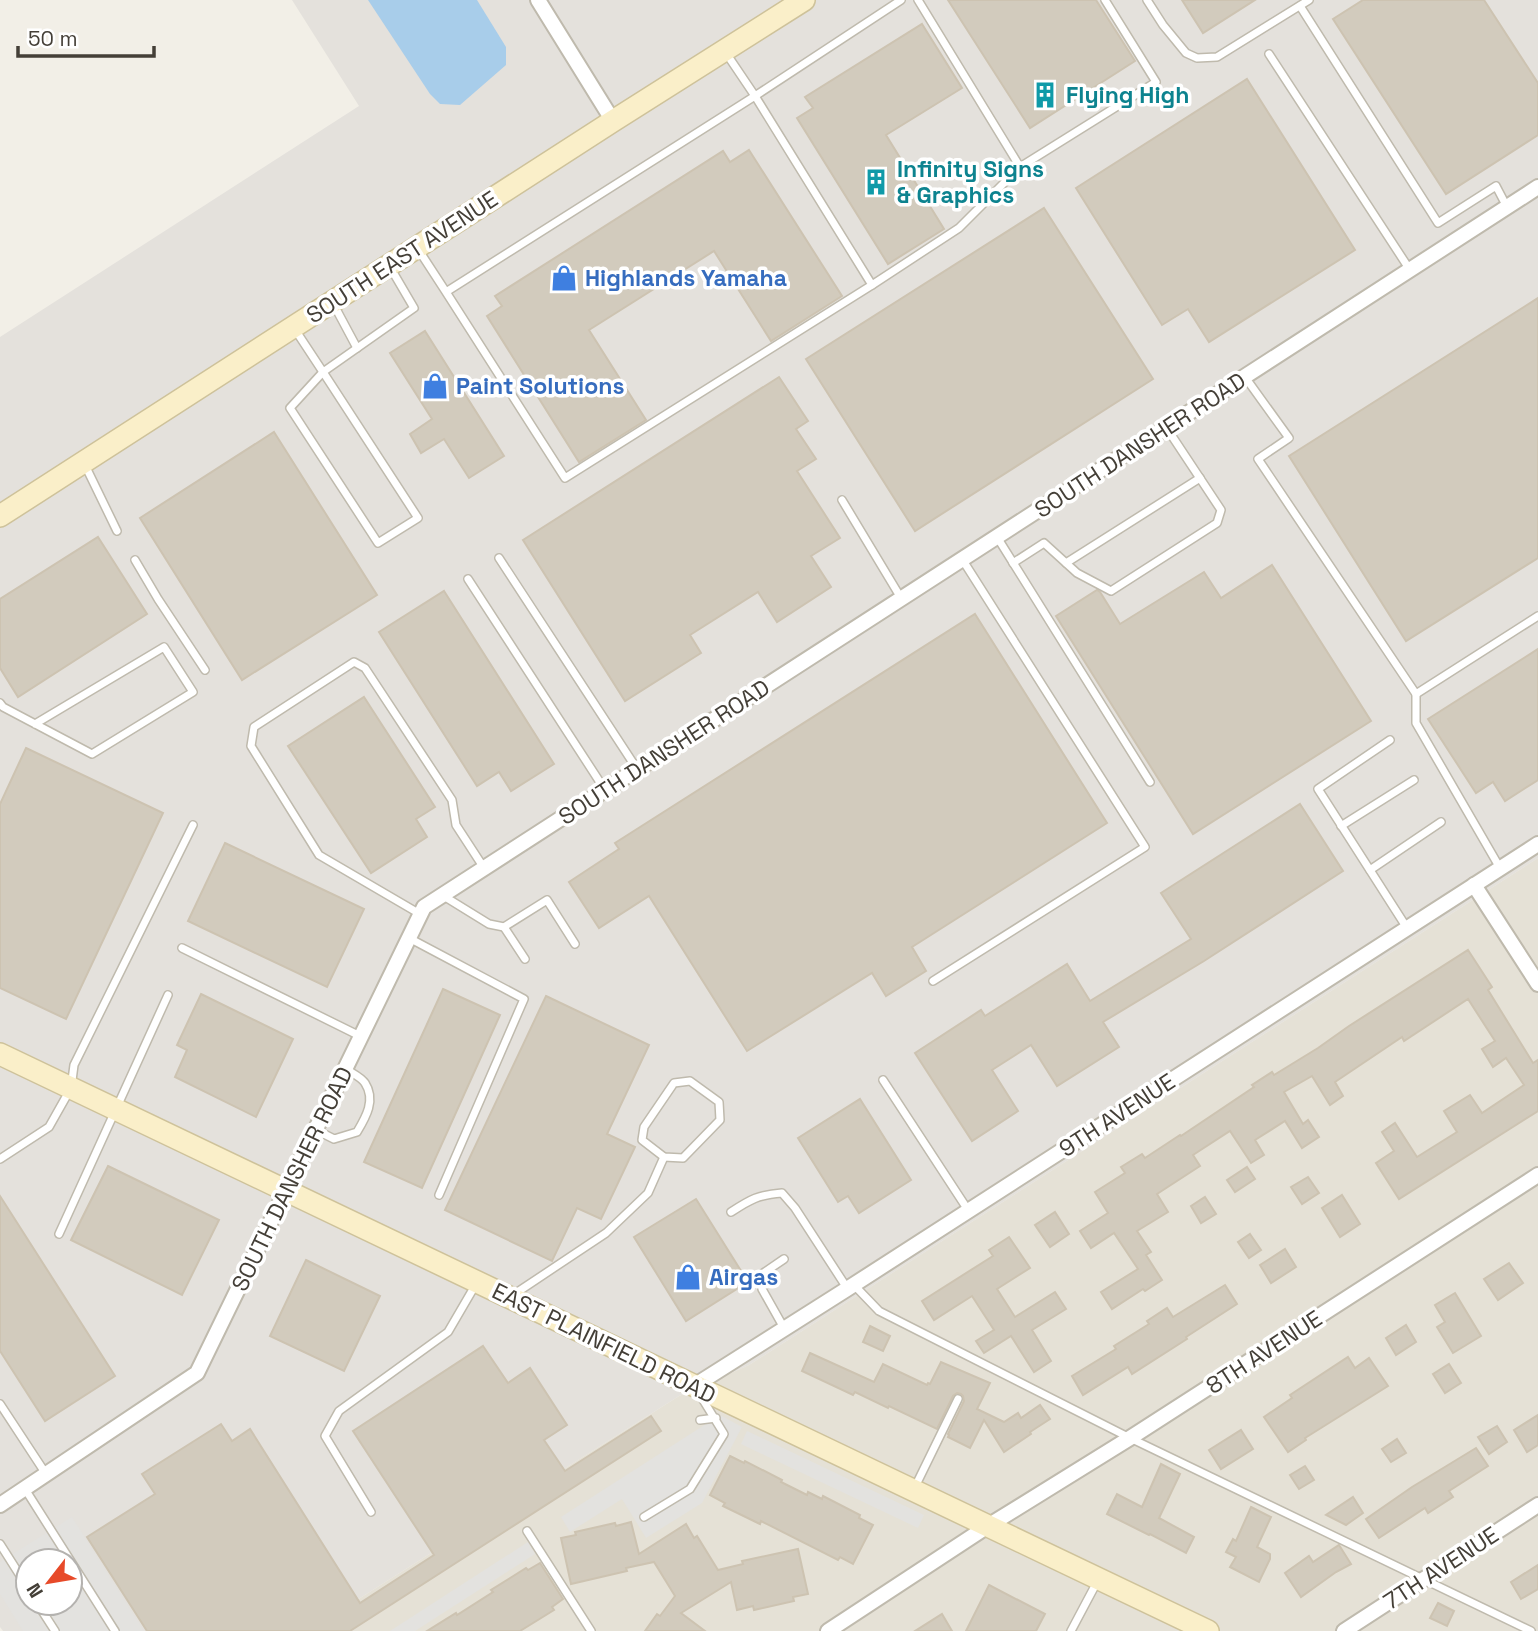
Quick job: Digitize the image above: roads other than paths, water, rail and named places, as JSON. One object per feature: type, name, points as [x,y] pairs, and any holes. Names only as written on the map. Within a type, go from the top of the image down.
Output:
[{"type":"main road","name":"SOUTH EAST AVENUE","points":[[0,516],[804,0]]},
{"type":"main road","name":"EAST PLAINFIELD ROAD","points":[[0,1054],[1208,1631]]},
{"type":"street","points":[[538,0],[613,121]]},
{"type":"street","name":"SOUTH DANSHER ROAD","points":[[0,1505],[197,1373],[424,906],[1538,187]]},
{"type":"street","name":"9TH AVENUE","points":[[694,1386],[1538,844]]},
{"type":"street","points":[[1474,885],[1538,984]]},
{"type":"street","name":"8TH AVENUE","points":[[828,1631],[1538,1175]]},
{"type":"street","name":"7TH AVENUE","points":[[1344,1631],[1538,1505]]},
{"type":"lane","points":[[446,292],[901,0]]},
{"type":"lane","points":[[918,0],[1020,167]]},
{"type":"lane","points":[[417,248],[565,478],[959,228],[1020,167],[1156,82],[1105,0]]},
{"type":"lane","points":[[1147,0],[1186,53],[1197,58],[1217,57],[1309,0]]},
{"type":"lane","points":[[1300,6],[1438,223],[1496,186],[1507,207]]},
{"type":"lane","points":[[725,51],[872,285]]},
{"type":"lane","points":[[1269,54],[1410,270]]},
{"type":"lane","points":[[294,327],[323,372],[418,518],[378,543],[290,408],[323,372],[414,308],[389,266]]},
{"type":"lane","points":[[333,302],[357,348]]},
{"type":"lane","points":[[1245,377],[1289,438],[1258,460],[1416,694],[1416,723],[1500,868]]},
{"type":"lane","points":[[1013,563],[1044,543],[1077,573],[1111,591],[1217,523],[1221,510],[1167,427]]},
{"type":"lane","points":[[84,462],[117,531]]},
{"type":"lane","points":[[1066,563],[1200,478]]},
{"type":"lane","points":[[842,500],[901,598]]},
{"type":"lane","points":[[997,537],[1150,782]]},
{"type":"lane","points":[[499,558],[637,769]]},
{"type":"lane","points":[[933,981],[1145,847],[962,559]]},
{"type":"lane","points":[[135,560],[205,670]]},
{"type":"lane","points":[[468,579],[605,790]]},
{"type":"lane","points":[[1416,694],[1538,615]]},
{"type":"lane","points":[[0,702],[3,707],[35,724],[92,754],[193,692],[163,647],[35,724]]},
{"type":"lane","points":[[420,915],[319,855],[251,747],[254,727],[354,662],[365,668],[452,800],[457,825],[484,868]]},
{"type":"lane","points":[[1390,740],[1318,789],[1407,928]]},
{"type":"lane","points":[[1341,826],[1414,780]]},
{"type":"lane","points":[[1370,870],[1441,822]]},
{"type":"lane","points":[[0,1159],[49,1127],[71,1088],[74,1065],[193,825]]},
{"type":"lane","points":[[442,895],[489,924],[504,927],[547,900],[575,944]]},
{"type":"lane","points":[[504,927],[525,959]]},
{"type":"lane","points":[[409,937],[524,999],[439,1195]]},
{"type":"lane","points":[[182,948],[361,1036]]},
{"type":"lane","points":[[59,1234],[169,995]]},
{"type":"lane","points":[[316,1130],[334,1139],[357,1132],[369,1112],[369,1096],[364,1081],[345,1069]]},
{"type":"lane","points":[[883,1080],[969,1211]]},
{"type":"lane","points":[[690,1081],[719,1102],[720,1120],[683,1158],[664,1157],[642,1140],[644,1127],[674,1083],[690,1081]]},
{"type":"lane","points":[[510,1298],[606,1233],[648,1192],[664,1157]]},
{"type":"lane","points":[[731,1212],[753,1198],[782,1193],[851,1287],[879,1311],[1130,1438],[1531,1631]]},
{"type":"lane","points":[[784,1259],[762,1273],[762,1289],[784,1329]]},
{"type":"lane","points":[[371,1512],[325,1436],[340,1411],[448,1332],[478,1282]]},
{"type":"lane","points":[[644,1517],[690,1489],[724,1434],[694,1386]]},
{"type":"lane","points":[[913,1490],[958,1399]]},
{"type":"lane","points":[[0,1404],[46,1474]]},
{"type":"lane","points":[[700,1420],[716,1418]]},
{"type":"lane","points":[[25,1488],[115,1631]]},
{"type":"lane","points":[[527,1531],[591,1631]]},
{"type":"lane","points":[[0,1544],[14,1566]]},
{"type":"lane","points":[[1071,1631],[1098,1579]]},
{"type":"water","points":[[368,0],[477,0],[506,47],[506,65],[460,105],[440,104],[430,94]]},
{"type":"place","name":"Flying High","points":[[1045,95]]},
{"type":"place","name":"Infinity Signs & Graphics","points":[[876,182]]},
{"type":"place","name":"Highlands Yamaha","points":[[564,278]]},
{"type":"place","name":"Paint Solutions","points":[[435,386]]},
{"type":"place","name":"Airgas","points":[[688,1277]]}]
